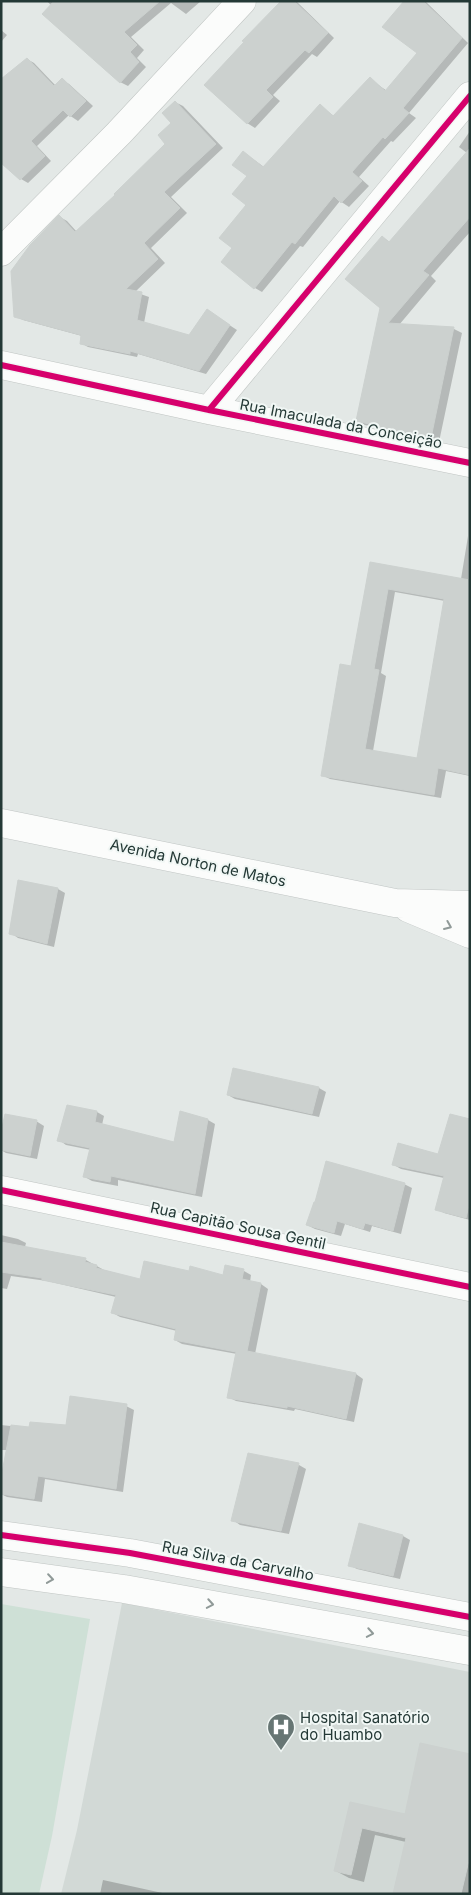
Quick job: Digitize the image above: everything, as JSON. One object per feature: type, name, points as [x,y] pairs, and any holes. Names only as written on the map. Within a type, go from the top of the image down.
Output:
[{"type":"street","points":[[1,252],[120,133],[242,1]]},
{"type":"street","points":[[210,410],[470,96]]},
{"type":"street","name":"Rua Imaculada da Conceição","points":[[1,365],[470,463]]},
{"type":"street","name":"Avenida Norton de Matos","points":[[1,823],[395,903],[470,905]]},
{"type":"street","name":"Avenida Norton de Matos","points":[[395,903],[470,934]]},
{"type":"street","name":"Rua Capitão Sousa Gentil","points":[[1,1190],[470,1287]]},
{"type":"street","name":"Rua Silva da Carvalho","points":[[1,1535],[130,1553],[469,1614]]},
{"type":"street","points":[[1,1572],[124,1589],[465,1650],[469,1614]]},
{"type":"shaded area","name":"Hospital Sanatório do Huambo","points":[[122,1603],[470,1672],[470,1894],[61,1894],[77,1830]]},
{"type":"green space","points":[[1,1604],[90,1619],[52,1836],[39,1894],[1,1894]]},
{"type":"building","points":[[54,1],[160,1],[124,32],[137,45],[130,52],[139,62],[120,83],[42,14]]},
{"type":"building","points":[[281,1],[294,1],[328,33],[309,53],[305,50],[266,90],[273,97],[247,124],[204,85],[244,42],[242,41]]},
{"type":"building","points":[[404,1],[423,1],[462,38],[403,108],[409,113],[385,139],[383,137],[352,172],[362,181],[341,203],[334,196],[295,244],[292,242],[254,289],[221,262],[232,248],[219,238],[246,205],[232,194],[247,176],[232,165],[243,151],[263,167],[320,104],[333,116],[370,77],[385,91],[417,53],[382,27]]},
{"type":"building","points":[[27,58],[54,86],[62,78],[86,101],[70,117],[63,110],[31,141],[45,156],[20,180],[1,163],[1,79]]},
{"type":"building","points":[[175,101],[216,144],[164,192],[180,208],[144,243],[158,259],[126,289],[142,292],[137,320],[189,335],[207,309],[230,325],[199,371],[130,351],[130,354],[80,344],[81,335],[14,317],[11,271],[30,245],[59,215],[75,232],[115,195],[165,144],[158,135],[171,123],[162,113]]},
{"type":"building","points":[[470,148],[470,217],[423,271],[429,275],[388,323],[454,327],[431,438],[356,421],[380,308],[345,279],[382,236],[389,242]]},
{"type":"building","points":[[370,562],[470,580],[470,775],[438,768],[434,795],[321,776],[340,664],[351,666]],"holes":[[[388,589],[444,599],[417,758],[365,749],[379,670],[374,669]]]},
{"type":"building","points":[[18,880],[58,888],[47,944],[9,934]]},
{"type":"building","points":[[233,1068],[319,1087],[312,1114],[227,1095]]},
{"type":"building","points":[[67,1105],[97,1111],[95,1122],[174,1142],[180,1111],[208,1119],[195,1194],[111,1176],[110,1182],[83,1177],[90,1148],[57,1141]]},
{"type":"building","points":[[5,1114],[37,1120],[30,1156],[1,1150],[1,1132]]},
{"type":"building","points":[[450,1114],[470,1119],[470,1201],[466,1218],[435,1210],[444,1176],[392,1165],[398,1143],[438,1154]]},
{"type":"building","points":[[326,1161],[405,1183],[393,1231],[365,1223],[363,1229],[337,1221],[334,1233],[306,1225],[315,1202]]},
{"type":"building","points":[[1,1242],[86,1258],[85,1262],[97,1265],[96,1268],[140,1279],[144,1261],[189,1271],[190,1266],[223,1275],[225,1265],[244,1269],[242,1279],[261,1283],[247,1351],[356,1373],[346,1419],[287,1406],[287,1408],[227,1398],[236,1352],[174,1340],[176,1329],[111,1313],[116,1295],[42,1280],[42,1278],[1,1272]]},
{"type":"building","points":[[70,1396],[127,1404],[116,1489],[38,1476],[34,1499],[1,1494],[1,1478],[11,1425],[29,1427],[30,1422],[66,1425]]},
{"type":"building","points":[[248,1453],[299,1463],[281,1531],[231,1521]]},
{"type":"building","points":[[359,1523],[403,1535],[393,1576],[348,1566]]},
{"type":"building","points":[[420,1743],[470,1754],[470,1856],[461,1894],[393,1894],[406,1838],[362,1828],[351,1875],[334,1871],[350,1802],[405,1814]]},
{"type":"cycle path","points":[[209,410],[470,96]]},
{"type":"cycle path","points":[[1,365],[209,410],[470,463]]},
{"type":"cycle path","points":[[1,1190],[470,1287]]},
{"type":"cycle path","points":[[1,1535],[130,1553],[470,1617]]},
{"type":"place","name":"Hospital Sanatório do Huambo","points":[[281,1751]]}]
